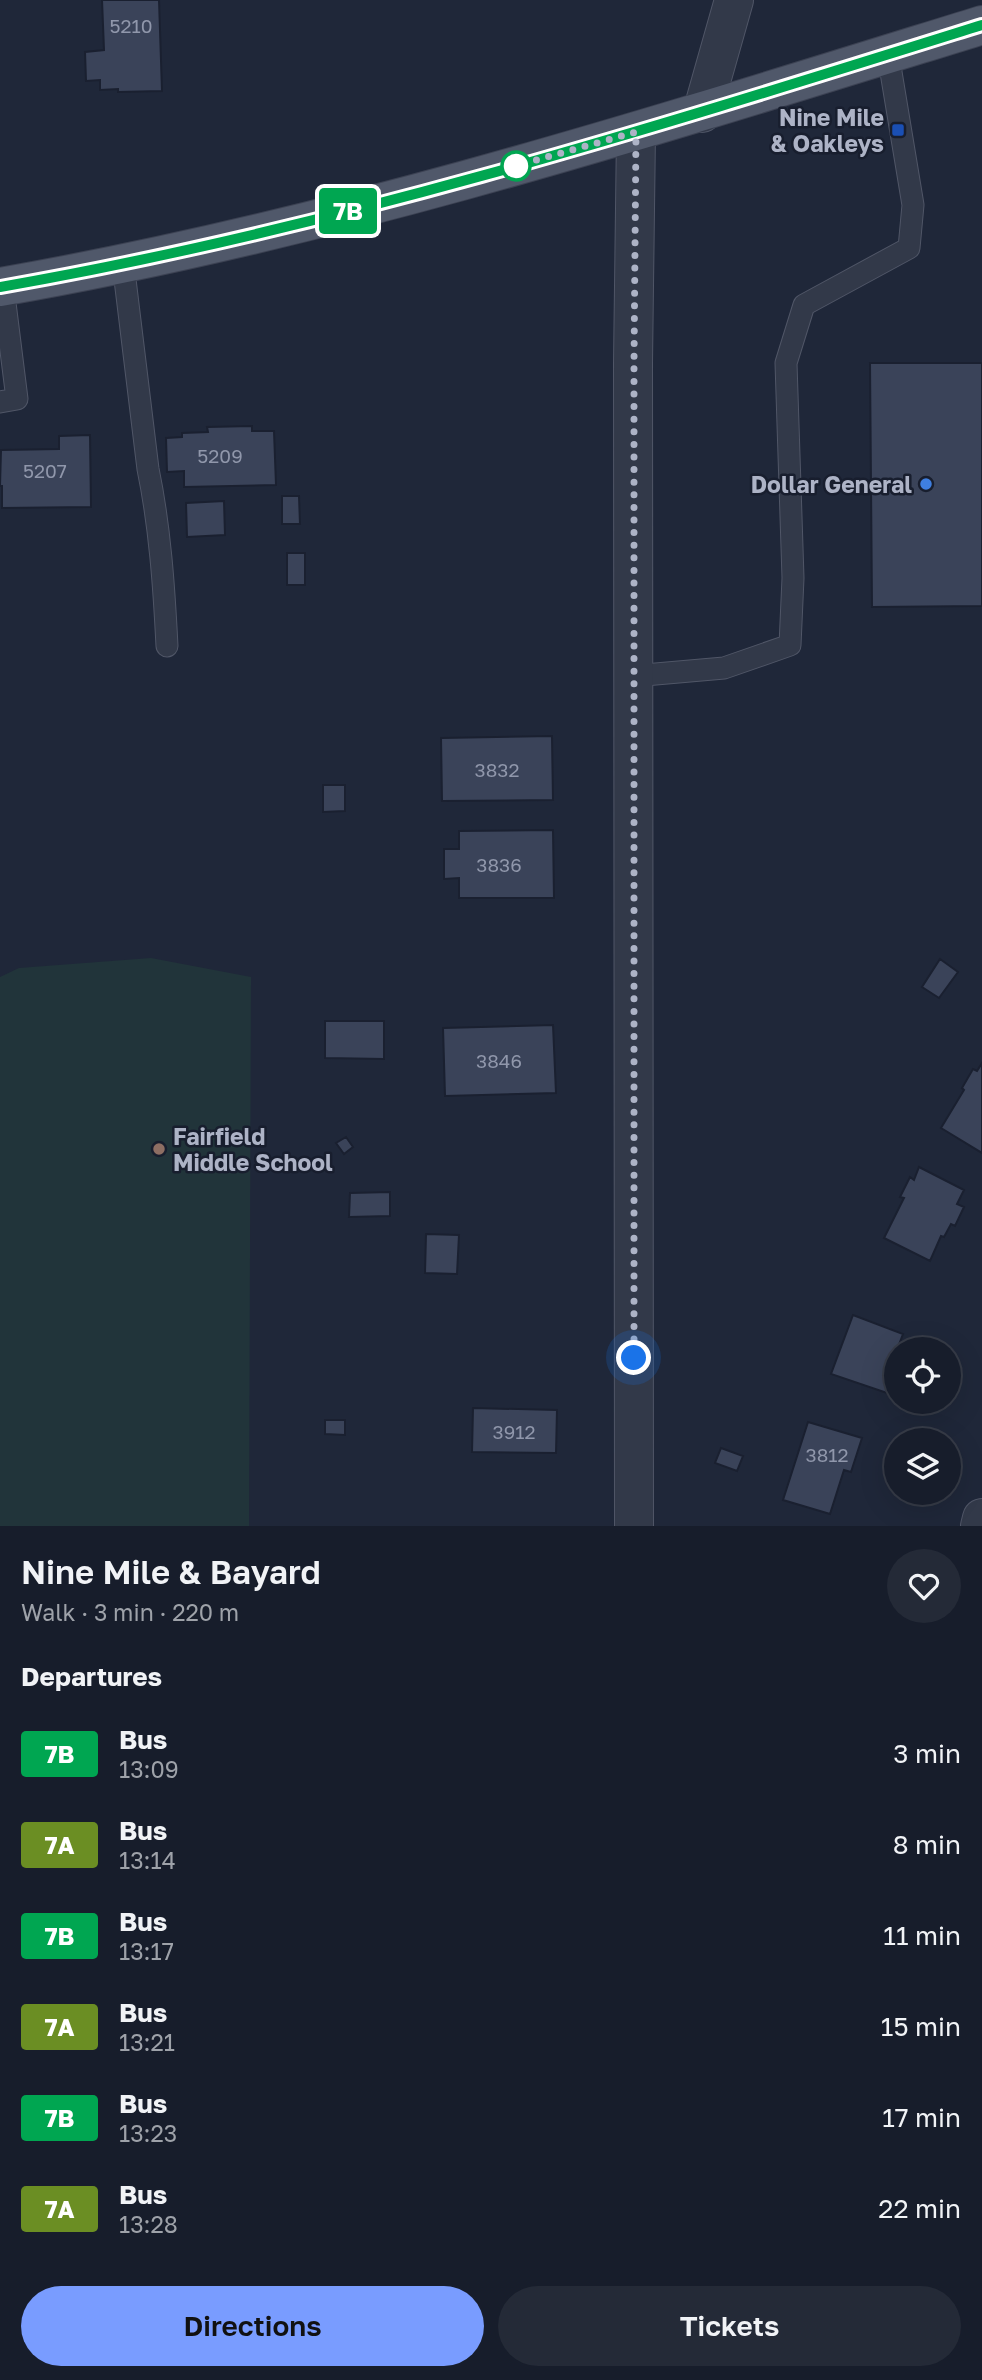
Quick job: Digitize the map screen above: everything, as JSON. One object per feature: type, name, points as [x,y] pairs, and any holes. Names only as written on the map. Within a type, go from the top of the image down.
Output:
[{"type":"main road","points":[[2,287],[72,275],[296,224],[456,183],[702,113],[982,25]]},
{"type":"street","points":[[702,113],[734,0]]},
{"type":"street","points":[[634,1526],[633,676],[636,132]]},
{"type":"street","points":[[980,1526],[982,1518]]},
{"type":"lane","points":[[633,676],[724,668],[790,645],[793,578],[786,363],[789,352],[804,305],[909,248],[914,205],[888,54]]},
{"type":"lane","points":[[123,263],[148,468],[155,501],[167,646]]},
{"type":"lane","points":[[0,402],[17,400],[2,287]]},
{"type":"shaded area","points":[[151,958],[251,977],[249,1526],[0,1526],[0,977],[19,968]]},
{"type":"building","points":[[102,0],[159,0],[162,91],[100,90],[100,80],[86,81],[85,52],[104,50]]},
{"type":"building","name":"Dollar General","points":[[870,363],[982,363],[982,606],[872,607]]},
{"type":"building","points":[[252,426],[252,431],[274,431],[276,485],[184,487],[184,471],[167,472],[166,438],[182,437],[182,433],[208,432],[207,427]]},
{"type":"building","points":[[90,435],[91,507],[2,508],[1,450],[59,449],[59,436]]},
{"type":"building","points":[[282,496],[299,496],[300,524],[282,524]]},
{"type":"building","points":[[224,501],[225,535],[187,537],[186,503]]},
{"type":"building","points":[[287,553],[305,553],[305,585],[287,585]]},
{"type":"building","points":[[552,736],[553,800],[442,801],[441,738]]},
{"type":"building","points":[[323,785],[345,785],[345,811],[323,812]]},
{"type":"building","points":[[553,830],[554,898],[459,898],[459,878],[444,879],[444,849],[459,849],[459,831]]},
{"type":"building","points":[[940,959],[958,972],[939,998],[922,987]]},
{"type":"building","points":[[325,1021],[384,1021],[384,1059],[325,1058]]},
{"type":"building","points":[[553,1025],[556,1093],[445,1096],[443,1028]]},
{"type":"building","points":[[982,1063],[982,1153],[941,1128],[964,1090],[962,1088],[973,1069],[977,1071]]},
{"type":"building","points":[[346,1137],[353,1147],[344,1154],[336,1143]]},
{"type":"building","points":[[919,1167],[964,1190],[957,1204],[964,1207],[955,1226],[951,1224],[944,1237],[941,1236],[930,1261],[884,1238],[904,1198],[900,1197],[910,1177],[914,1180]]},
{"type":"building","points":[[390,1192],[390,1216],[349,1217],[350,1193]]},
{"type":"building","points":[[426,1234],[459,1235],[457,1274],[425,1273]]},
{"type":"building","points":[[853,1315],[903,1334],[902,1337],[884,1337],[884,1392],[831,1374]]},
{"type":"building","points":[[473,1408],[557,1410],[556,1453],[472,1452]]},
{"type":"building","points":[[325,1420],[345,1420],[345,1435],[325,1434]]},
{"type":"building","points":[[808,1422],[862,1438],[851,1472],[844,1470],[830,1514],[783,1500]]},
{"type":"building","points":[[721,1448],[743,1456],[737,1471],[715,1463]]},
{"type":"bus line","name":"7B","points":[[0,287],[72,275],[296,224],[456,183],[702,113],[982,25]]},
{"type":"place","name":"Nine Mile & Oakleys","points":[[898,130]]},
{"type":"place","name":"Dollar General","points":[[926,484]]},
{"type":"place","name":"Fairfield Middle School","points":[[159,1149]]},
{"type":"route","points":[[516,166],[508,168],[636,132],[634,1358]]}]
